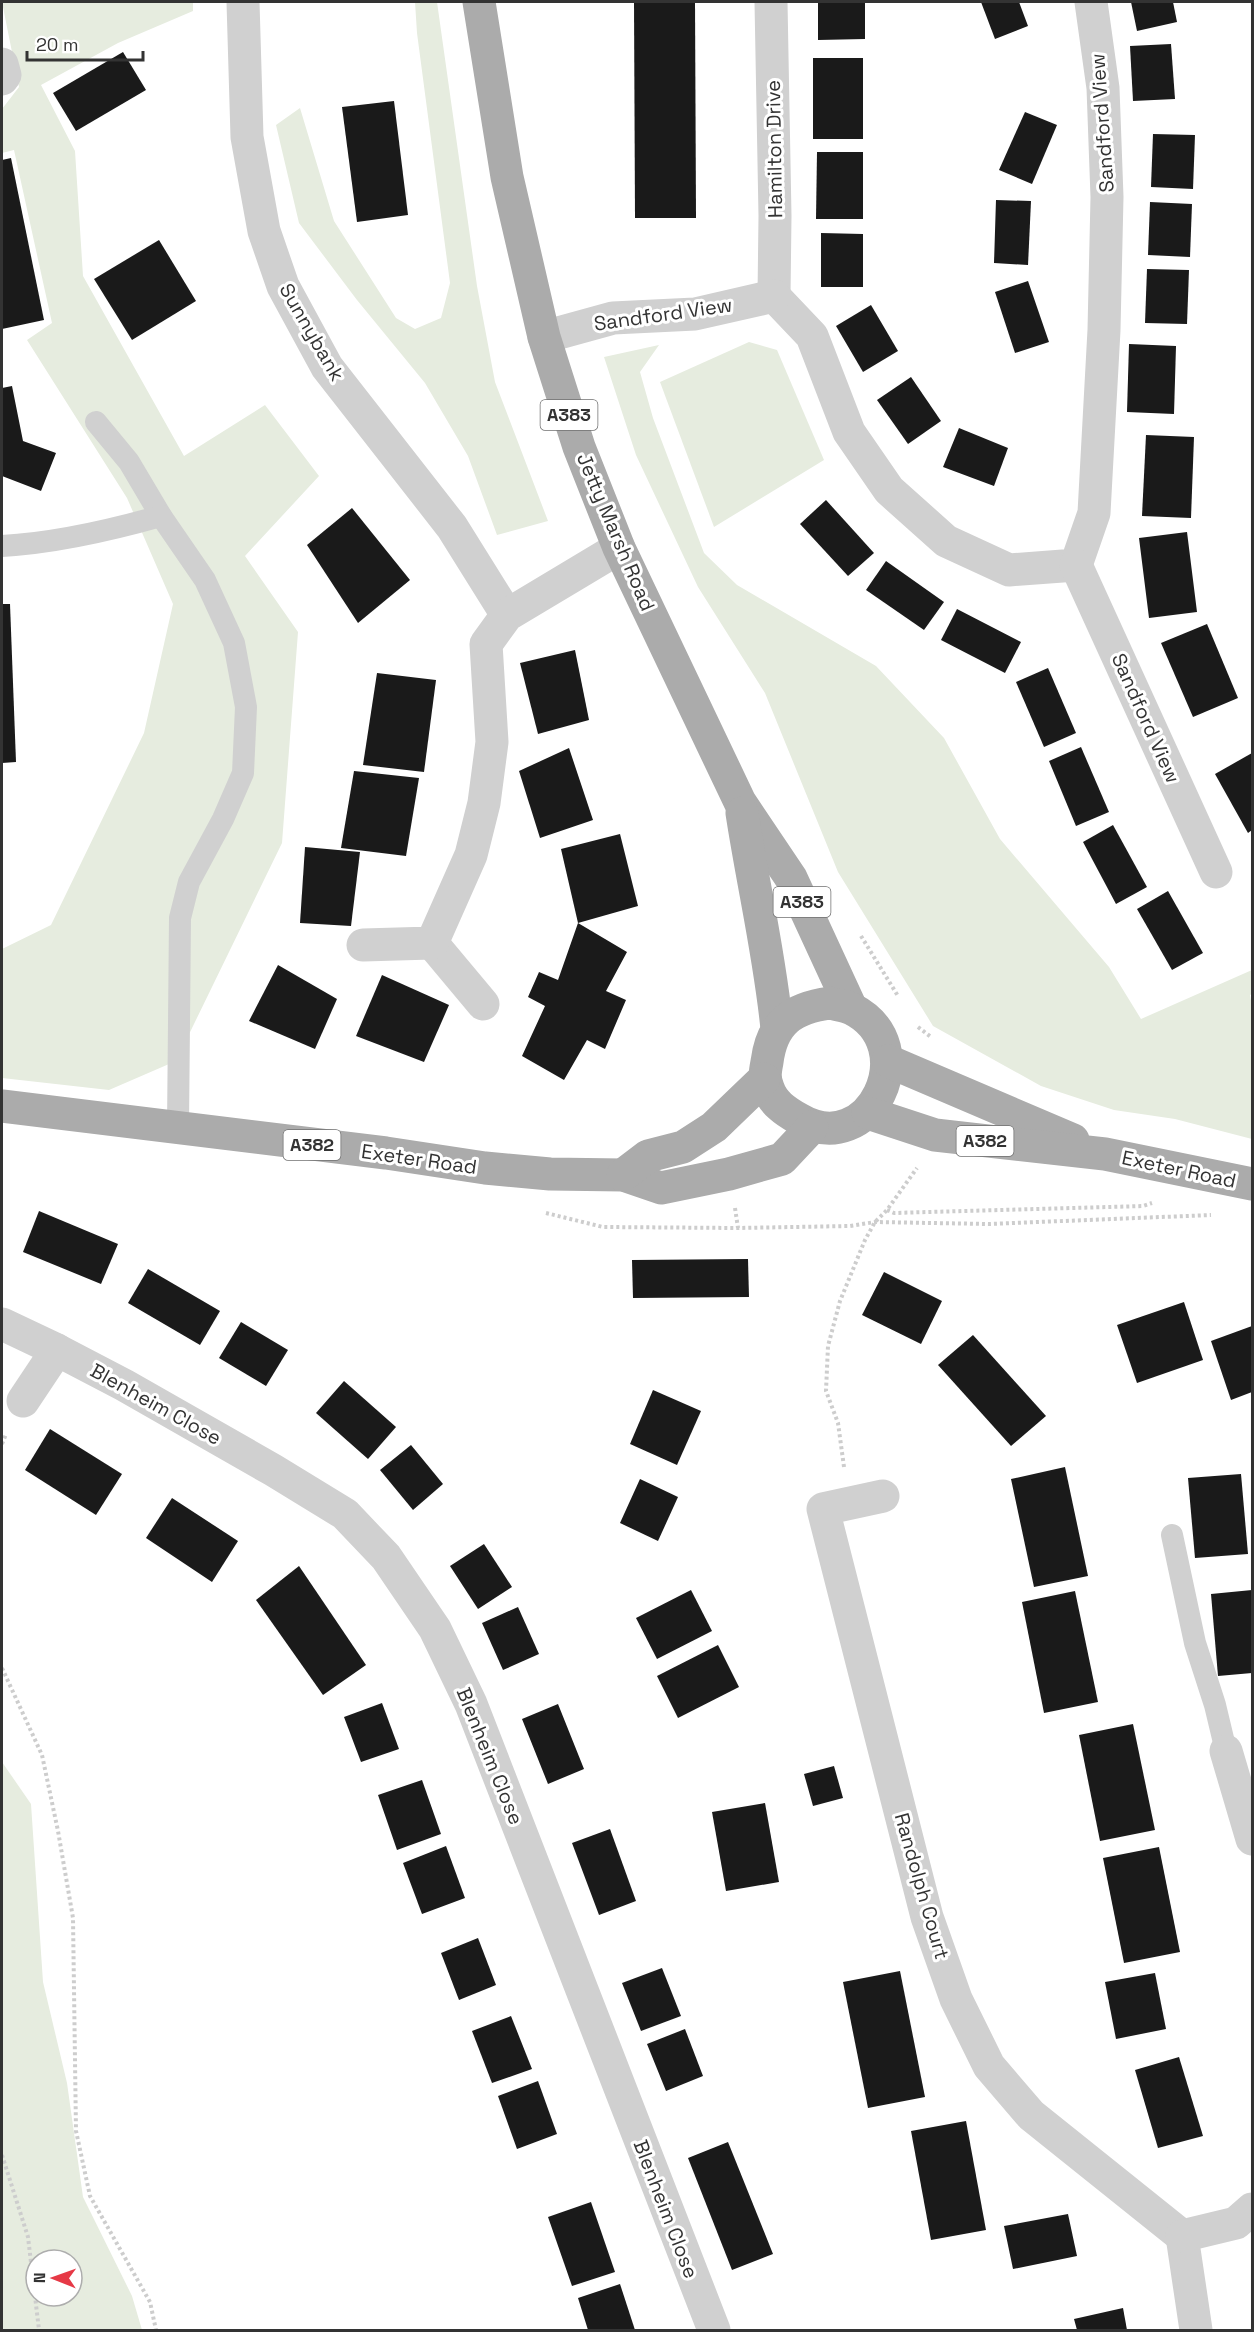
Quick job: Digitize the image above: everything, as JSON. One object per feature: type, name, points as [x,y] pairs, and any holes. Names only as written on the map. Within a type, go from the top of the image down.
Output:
[{"type":"main road","name":"Jetty Marsh Road","points":[[479,2],[507,177],[544,338],[579,447],[619,549],[740,802],[791,878],[852,1008]]},
{"type":"main road","name":"Jetty Marsh Road","points":[[740,802],[754,894],[772,977],[777,1029]]},
{"type":"main road","points":[[830,1003],[852,1008],[870,1021],[882,1039],[888,1061],[880,1096],[868,1113],[852,1123],[831,1128],[812,1126],[772,1100],[764,1079],[769,1046],[777,1029],[791,1015],[808,1006],[830,1003]]},
{"type":"main road","name":"Exeter Road","points":[[888,1061],[1105,1154]]},
{"type":"main road","points":[[623,1175],[648,1156],[683,1147],[714,1127],[764,1079]]},
{"type":"main road","name":"Exeter Road","points":[[2,1106],[386,1153],[485,1168],[550,1174],[623,1175],[661,1188],[729,1174],[782,1159],[812,1126]]},
{"type":"main road","name":"Exeter Road","points":[[868,1113],[935,1135],[1105,1154],[1252,1184]]},
{"type":"street","name":"Sunnybank","points":[[243,2],[246,137],[264,231],[283,286],[327,367],[452,527],[507,615]]},
{"type":"street","name":"Hamilton Drive","points":[[771,2],[775,216],[774,296]]},
{"type":"street","name":"Sandford View","points":[[1091,2],[1103,88],[1107,197],[1105,319],[1094,513],[1076,565],[1216,872]]},
{"type":"street","points":[[2,64],[5,75],[2,79]]},
{"type":"street","points":[[774,296],[812,336],[849,432],[889,490],[946,541],[1009,570],[1076,565]]},
{"type":"street","name":"Sandford View","points":[[544,338],[613,318],[695,314],[774,296]]},
{"type":"street","points":[[432,943],[471,855],[484,802],[492,742],[486,645],[507,615],[619,549]]},
{"type":"street","points":[[363,945],[432,943]]},
{"type":"street","points":[[432,943],[483,1004]]},
{"type":"street","name":"Blenheim Close","points":[[2,1324],[57,1350],[254,1458],[345,1514],[386,1557],[435,1629],[471,1704],[714,2331]]},
{"type":"street","points":[[23,1401],[57,1350]]},
{"type":"street","name":"Randolph Court","points":[[883,1496],[824,1509],[927,1917],[956,1999],[989,2066],[1031,2115],[1182,2236]]},
{"type":"street","points":[[1226,1751],[1252,1839]]},
{"type":"street","points":[[1196,2331],[1182,2236],[1236,2223],[1252,2209]]},
{"type":"lane","points":[[96,422],[129,462],[161,516],[205,580],[234,643],[246,707],[243,772],[223,819],[189,882],[180,918],[178,1127]]},
{"type":"lane","points":[[2,546],[39,544],[116,529],[161,516]]},
{"type":"lane","points":[[1172,1535],[1195,1643],[1215,1705],[1226,1751]]},
{"type":"path","points":[[858,931],[903,1003]]},
{"type":"path","points":[[913,1020],[935,1041]]},
{"type":"path","points":[[850,1503],[838,1423],[826,1391],[828,1346],[840,1301],[865,1240],[875,1222],[886,1210],[894,1213],[1143,1206],[1166,1198],[1191,1172]]},
{"type":"path","points":[[2,1668],[42,1755],[73,1918],[76,2131],[90,2196],[150,2302],[156,2331]]},
{"type":"path","points":[[2,2156],[28,2237],[39,2331]]},
{"type":"shaded area","points":[[2,2],[193,2],[193,11],[118,43],[41,85],[75,151],[83,276],[184,456],[265,405],[319,476],[245,556],[298,632],[282,843],[176,1061],[109,1090],[2,1078],[2,949],[51,925],[144,733],[173,604],[127,498],[27,340],[52,323],[14,150],[2,153],[2,109],[19,87]]},
{"type":"shaded area","points":[[415,2],[437,2],[477,286],[495,382],[548,521],[497,535],[468,456],[425,383],[357,300],[299,223],[276,125],[300,108],[334,221],[396,318],[415,329],[441,318],[450,283],[417,33]]},
{"type":"shaded area","points":[[749,342],[777,350],[824,460],[714,527],[660,382]]},
{"type":"shaded area","points":[[659,345],[640,372],[653,418],[704,553],[737,585],[876,666],[944,738],[1000,839],[1109,967],[1141,1019],[1252,970],[1252,994],[1250,995],[1252,1006],[1252,1139],[1175,1119],[1114,1110],[1041,1086],[933,1026],[838,872],[765,693],[698,587],[636,455],[604,357]]},
{"type":"shaded area","points":[[2,1762],[31,1804],[43,1982],[67,2083],[83,2197],[132,2296],[142,2330],[2,2330]]},
{"type":"building","points":[[634,2],[695,2],[696,218],[635,218]]},
{"type":"building","points":[[818,2],[865,2],[865,39],[818,40]]},
{"type":"building","points":[[981,2],[1019,2],[1028,26],[995,39]]},
{"type":"building","points":[[1131,2],[1173,2],[1177,22],[1137,31]]},
{"type":"building","points":[[1171,44],[1175,99],[1133,101],[1130,46]]},
{"type":"building","points":[[123,52],[146,90],[76,131],[53,93]]},
{"type":"building","points":[[813,58],[863,58],[863,139],[813,139]]},
{"type":"building","points":[[394,101],[408,215],[357,222],[342,107]]},
{"type":"building","points":[[1025,112],[1057,125],[1032,184],[999,170]]},
{"type":"building","points":[[1153,134],[1195,135],[1193,189],[1151,187]]},
{"type":"building","points":[[817,152],[863,152],[863,219],[816,219]]},
{"type":"building","points":[[11,158],[44,320],[2,329],[2,160]]},
{"type":"building","points":[[996,200],[1031,201],[1028,265],[994,263]]},
{"type":"building","points":[[1150,202],[1192,204],[1190,257],[1148,255]]},
{"type":"building","points":[[821,233],[863,234],[863,287],[821,287]]},
{"type":"building","points":[[159,240],[196,301],[132,340],[94,279]]},
{"type":"building","points":[[1147,269],[1189,270],[1187,324],[1145,323]]},
{"type":"building","points":[[1028,281],[1049,342],[1015,353],[995,292]]},
{"type":"building","points":[[871,305],[898,351],[863,372],[836,326]]},
{"type":"building","points":[[1129,344],[1176,346],[1174,414],[1127,412]]},
{"type":"building","points":[[911,377],[941,421],[908,444],[877,400]]},
{"type":"building","points":[[12,386],[23,441],[56,453],[41,491],[2,476],[2,388]]},
{"type":"building","points":[[959,428],[1008,448],[994,486],[943,467]]},
{"type":"building","points":[[1146,435],[1194,437],[1191,518],[1142,516]]},
{"type":"building","points":[[826,500],[874,553],[848,576],[800,524]]},
{"type":"building","points":[[352,508],[410,580],[358,623],[307,545]]},
{"type":"building","points":[[1187,532],[1197,612],[1149,618],[1139,538]]},
{"type":"building","points":[[886,561],[944,602],[924,630],[866,590]]},
{"type":"building","points":[[2,604],[10,604],[16,762],[2,763]]},
{"type":"building","points":[[957,609],[1021,642],[1005,673],[941,640]]},
{"type":"building","points":[[1207,624],[1238,698],[1193,717],[1161,643]]},
{"type":"building","points":[[575,650],[589,720],[538,734],[520,663]]},
{"type":"building","points":[[1048,668],[1076,733],[1044,747],[1016,682]]},
{"type":"building","points":[[377,673],[436,680],[424,772],[363,765]]},
{"type":"building","points":[[1081,747],[1109,812],[1076,826],[1049,761]]},
{"type":"building","points":[[569,748],[593,820],[540,838],[519,771]]},
{"type":"building","points":[[1252,753],[1252,830],[1248,833],[1215,774]]},
{"type":"building","points":[[354,771],[419,778],[406,856],[341,848]]},
{"type":"building","points":[[1113,825],[1147,887],[1116,904],[1083,842]]},
{"type":"building","points":[[620,834],[638,906],[578,923],[561,849]]},
{"type":"building","points":[[305,847],[360,852],[351,926],[300,923]]},
{"type":"building","points":[[1168,891],[1203,953],[1172,970],[1137,909]]},
{"type":"building","points":[[578,923],[627,952],[606,991],[626,1000],[605,1049],[587,1040],[564,1080],[522,1056],[545,1006],[528,997],[539,972],[558,980]]},
{"type":"building","points":[[278,965],[337,999],[315,1049],[249,1021]]},
{"type":"building","points":[[382,975],[449,1005],[424,1062],[356,1036]]},
{"type":"building","points":[[39,1211],[118,1244],[101,1284],[23,1252]]},
{"type":"building","points":[[748,1259],[749,1297],[633,1298],[632,1260]]},
{"type":"building","points":[[148,1269],[220,1311],[200,1345],[128,1303]]},
{"type":"building","points":[[884,1272],[942,1301],[921,1344],[862,1315]]},
{"type":"building","points":[[1184,1302],[1203,1360],[1137,1383],[1117,1325]]},
{"type":"building","points":[[241,1322],[288,1350],[266,1386],[219,1358]]},
{"type":"building","points":[[1252,1326],[1252,1392],[1231,1400],[1211,1341]]},
{"type":"building","points":[[973,1335],[1046,1416],[1011,1446],[938,1365]]},
{"type":"building","points":[[344,1381],[396,1427],[368,1459],[316,1413]]},
{"type":"building","points":[[653,1390],[701,1411],[677,1465],[630,1444]]},
{"type":"building","points":[[50,1429],[122,1474],[96,1515],[25,1470]]},
{"type":"building","points":[[411,1445],[443,1484],[413,1510],[380,1470]]},
{"type":"building","points":[[1065,1467],[1088,1576],[1034,1587],[1011,1479]]},
{"type":"building","points":[[1241,1474],[1248,1554],[1195,1558],[1188,1478]]},
{"type":"building","points":[[640,1479],[678,1497],[658,1541],[620,1523]]},
{"type":"building","points":[[172,1498],[238,1541],[212,1582],[146,1538]]},
{"type":"building","points":[[484,1544],[512,1587],[478,1609],[450,1566]]},
{"type":"building","points":[[299,1566],[366,1665],[323,1695],[256,1600]]},
{"type":"building","points":[[691,1590],[712,1631],[657,1659],[636,1618]]},
{"type":"building","points":[[1252,1590],[1252,1673],[1218,1676],[1211,1594]]},
{"type":"building","points":[[1075,1591],[1098,1702],[1044,1713],[1022,1602]]},
{"type":"building","points":[[518,1607],[539,1654],[503,1670],[482,1623]]},
{"type":"building","points":[[718,1645],[739,1687],[678,1718],[657,1676]]},
{"type":"building","points":[[382,1703],[399,1749],[361,1762],[344,1717]]},
{"type":"building","points":[[558,1704],[584,1769],[548,1784],[522,1719]]},
{"type":"building","points":[[1133,1724],[1155,1830],[1100,1841],[1079,1735]]},
{"type":"building","points":[[834,1766],[843,1798],[813,1806],[804,1774]]},
{"type":"building","points":[[422,1780],[441,1834],[397,1850],[378,1795]]},
{"type":"building","points":[[765,1803],[779,1882],[726,1891],[712,1812]]},
{"type":"building","points":[[610,1829],[636,1901],[599,1915],[572,1843]]},
{"type":"building","points":[[446,1846],[465,1898],[422,1914],[403,1863]]},
{"type":"building","points":[[1159,1847],[1180,1952],[1124,1963],[1103,1858]]},
{"type":"building","points":[[478,1938],[496,1985],[459,2000],[441,1953]]},
{"type":"building","points":[[662,1968],[681,2016],[641,2031],[622,1983]]},
{"type":"building","points":[[900,1971],[925,2097],[868,2108],[843,1982]]},
{"type":"building","points":[[1155,1973],[1166,2029],[1116,2039],[1105,1982]]},
{"type":"building","points":[[511,2016],[532,2069],[492,2083],[472,2031]]},
{"type":"building","points":[[685,2029],[703,2076],[666,2091],[647,2044]]},
{"type":"building","points":[[1179,2057],[1203,2136],[1158,2148],[1135,2070]]},
{"type":"building","points":[[538,2081],[557,2134],[517,2149],[498,2096]]},
{"type":"building","points":[[966,2121],[986,2230],[931,2240],[911,2131]]},
{"type":"building","points":[[728,2142],[773,2254],[732,2270],[688,2158]]},
{"type":"building","points":[[591,2202],[615,2272],[572,2286],[548,2217]]},
{"type":"building","points":[[1068,2214],[1077,2256],[1013,2269],[1004,2226]]},
{"type":"building","points":[[620,2284],[635,2330],[588,2330],[578,2298]]},
{"type":"building","points":[[1123,2308],[1127,2330],[1077,2330],[1074,2319]]}]
